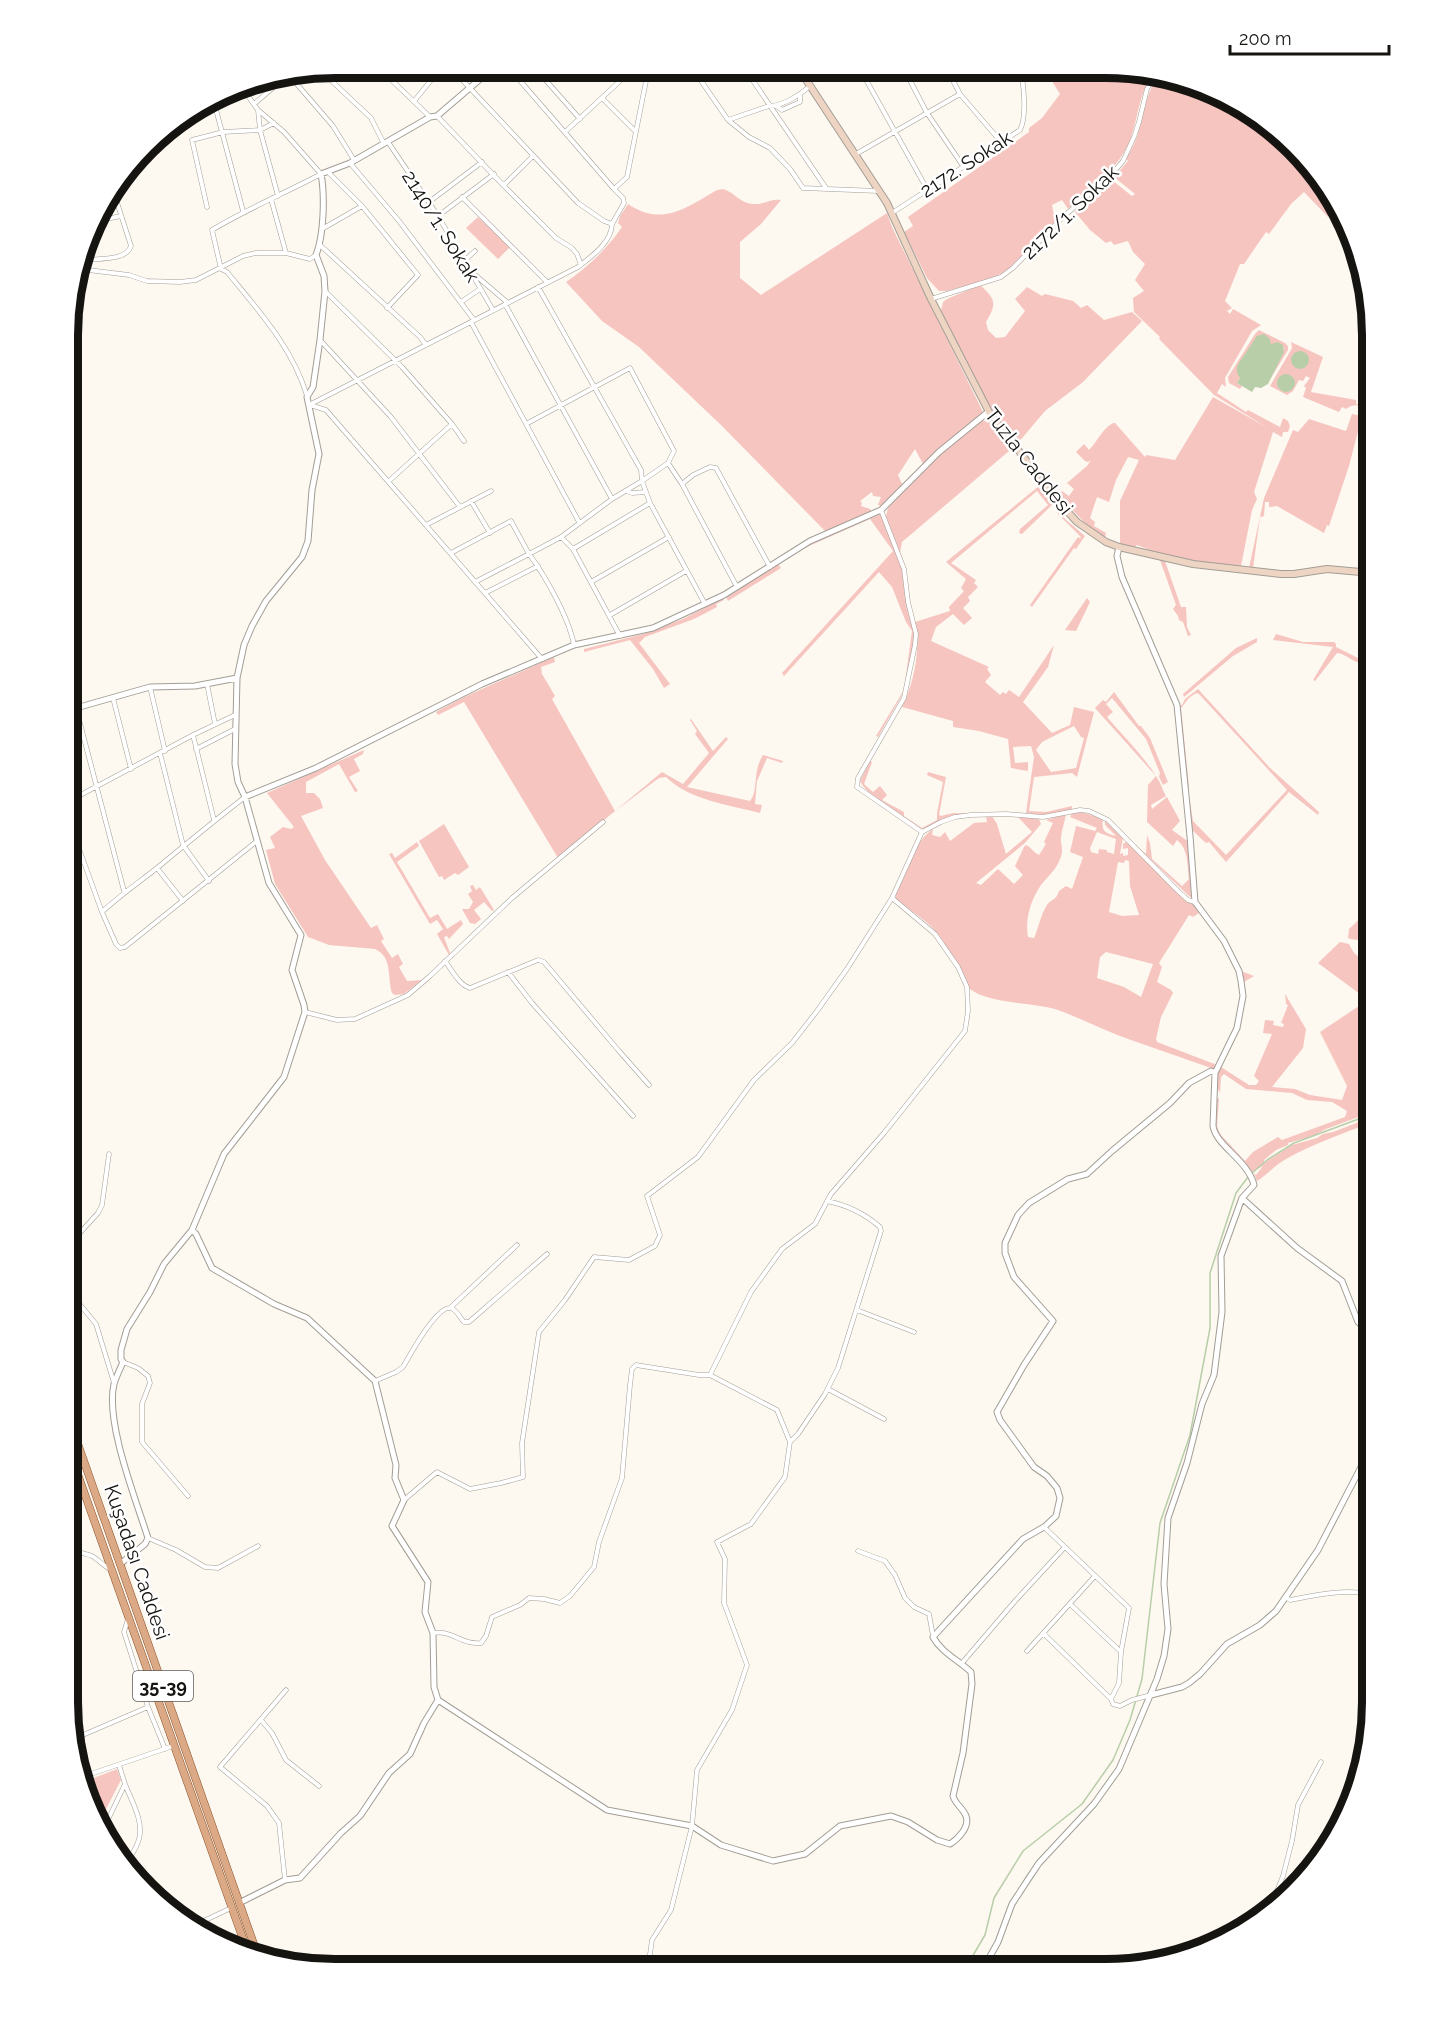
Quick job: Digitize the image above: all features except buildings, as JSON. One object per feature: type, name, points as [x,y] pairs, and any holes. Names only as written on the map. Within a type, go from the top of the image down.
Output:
[{"type":"main road","name":"Tuzla Caddesi","points":[[805,78],[879,191],[988,412],[1077,522],[1106,542],[1119,547],[1193,564],[1245,571],[1294,574],[1327,569],[1362,572]]},
{"type":"main road","name":"Kuşadası Caddesi","points":[[78,1444],[254,1946]]},
{"type":"main road","name":"Kuşadası Caddesi","points":[[78,1475],[242,1941]]},
{"type":"street","name":"2140/1. Sokak","points":[[329,78],[371,118],[438,216],[493,310]]},
{"type":"street","points":[[332,81],[335,78]]},
{"type":"street","points":[[390,78],[430,117]]},
{"type":"street","points":[[415,100],[433,78]]},
{"type":"street","points":[[460,78],[578,203],[612,224]]},
{"type":"street","points":[[114,1384],[123,1362],[121,1350],[127,1329],[164,1264],[192,1230],[224,1154],[284,1077],[304,1012],[304,1005],[292,970],[301,935],[269,883],[245,797],[238,782],[235,764],[235,729],[237,678],[244,645],[266,601],[302,557],[308,541],[312,490],[319,453],[301,377],[278,337],[227,272],[221,268],[212,230],[243,211],[352,161],[430,117],[437,116],[480,78]]},
{"type":"street","points":[[309,405],[581,265],[608,238],[612,224],[624,203],[622,198],[518,78]]},
{"type":"street","points":[[544,78],[580,119]]},
{"type":"street","points":[[566,132],[625,78]]},
{"type":"street","points":[[614,189],[627,177],[646,81],[644,78]]},
{"type":"street","points":[[699,78],[728,120],[748,137],[770,148],[790,169],[803,188],[879,191]]},
{"type":"street","points":[[751,78],[826,188]]},
{"type":"street","points":[[865,78],[927,189]]},
{"type":"street","points":[[909,78],[927,113],[963,166]]},
{"type":"street","points":[[952,78],[960,94],[1001,142]]},
{"type":"street","name":"2172. Sokak","points":[[891,213],[1022,127],[1024,88],[1022,78]]},
{"type":"street","points":[[294,81],[333,126],[352,161],[461,302],[579,522]]},
{"type":"street","name":"2172/1. Sokak","points":[[931,299],[1001,277],[1063,217],[1111,175],[1123,161],[1134,137],[1147,89],[1151,82]]},
{"type":"street","points":[[254,104],[277,85]]},
{"type":"street","points":[[728,120],[769,106],[776,106],[800,94],[810,86]]},
{"type":"street","points":[[87,267],[88,270],[129,274],[147,281],[180,282],[196,280],[243,256],[256,253],[286,254],[310,259],[316,255],[322,229],[323,182],[321,174],[284,132],[258,110],[247,94]]},
{"type":"street","points":[[856,154],[960,94]]},
{"type":"street","points":[[602,98],[636,132]]},
{"type":"street","points":[[215,107],[243,211]]},
{"type":"street","points":[[258,110],[260,130],[278,196]]},
{"type":"street","points":[[437,116],[556,238],[572,248],[581,265]]},
{"type":"street","points":[[207,207],[192,141],[223,132],[260,130],[273,123]]},
{"type":"street","points":[[504,186],[533,156]]},
{"type":"street","points":[[429,202],[482,162]]},
{"type":"street","points":[[328,172],[362,206],[418,275],[387,308]]},
{"type":"street","points":[[438,216],[494,174]]},
{"type":"street","points":[[462,197],[547,282]]},
{"type":"street","points":[[271,199],[286,254]]},
{"type":"street","points":[[90,257],[123,256],[130,251],[130,242],[116,200]]},
{"type":"street","points":[[322,229],[362,206]]},
{"type":"street","points":[[105,219],[121,216]]},
{"type":"street","points":[[320,245],[426,345]]},
{"type":"street","points":[[465,260],[475,251]]},
{"type":"street","points":[[307,397],[313,387],[326,291],[324,276],[316,255]]},
{"type":"street","points":[[472,273],[506,303],[612,499]]},
{"type":"street","points":[[538,287],[641,470],[642,481],[650,503],[705,604]]},
{"type":"street","points":[[461,302],[480,289]]},
{"type":"street","points":[[326,291],[396,361],[452,424],[464,441]]},
{"type":"street","points":[[320,340],[359,381],[420,453],[460,507]]},
{"type":"street","points":[[475,582],[561,537],[612,499],[668,463],[674,451],[630,369],[526,424]]},
{"type":"street","points":[[309,405],[326,410],[542,659]]},
{"type":"street","points":[[102,912],[124,891],[157,868],[245,797],[316,768],[482,684],[574,645],[653,628],[738,588],[822,535],[881,510],[939,452],[988,412]]},
{"type":"street","points":[[389,481],[452,424]]},
{"type":"street","points":[[668,463],[682,484],[738,588]]},
{"type":"street","points":[[682,484],[693,475],[710,467],[716,468],[770,567]]},
{"type":"street","points":[[626,490],[632,493],[646,492]]},
{"type":"street","points":[[426,525],[491,491]]},
{"type":"street","points":[[471,501],[490,532]]},
{"type":"street","points":[[573,549],[650,503]]},
{"type":"street","points":[[881,510],[904,569],[908,602],[916,634],[904,698],[858,778],[857,787],[922,832]]},
{"type":"street","points":[[451,554],[511,521],[538,566],[568,625],[574,645]]},
{"type":"street","points":[[561,537],[573,549],[620,636]]},
{"type":"street","points":[[591,582],[669,537]]},
{"type":"street","points":[[989,1959],[998,1942],[1012,1904],[1039,1863],[1094,1804],[1119,1769],[1151,1695],[1164,1656],[1168,1629],[1164,1584],[1168,1518],[1202,1404],[1214,1375],[1222,1312],[1221,1256],[1242,1197],[1254,1185],[1249,1171],[1214,1131],[1215,1073],[1237,1028],[1243,996],[1239,971],[1224,940],[1195,902],[1177,705],[1122,577],[1117,556],[1119,547]]},
{"type":"street","points":[[485,593],[538,566]]},
{"type":"street","points":[[610,615],[686,571]]},
{"type":"street","points":[[78,707],[150,687],[195,686],[237,678]]},
{"type":"street","points":[[207,683],[215,724]]},
{"type":"street","points":[[150,687],[183,845],[209,881]]},
{"type":"street","points":[[112,698],[131,769]]},
{"type":"street","points":[[78,715],[124,891]]},
{"type":"street","points":[[78,798],[193,735],[236,715]]},
{"type":"street","points":[[196,749],[235,729]]},
{"type":"street","points":[[193,735],[214,820]]},
{"type":"street","points":[[858,1551],[885,1561],[895,1575],[904,1598],[914,1607],[929,1614],[933,1637],[938,1647],[971,1672],[972,1684],[963,1753],[953,1796],[954,1802],[966,1816],[967,1822],[961,1834],[950,1844],[937,1840],[908,1822],[891,1815],[840,1826],[805,1854],[773,1861],[721,1845],[692,1827],[607,1810],[438,1700],[434,1687],[433,1633],[425,1612],[428,1582],[392,1526],[404,1500],[437,1472],[470,1489],[523,1476],[522,1443],[539,1332],[565,1300],[594,1257],[629,1260],[656,1246],[660,1235],[648,1196],[699,1157],[754,1080],[792,1043],[817,1011],[848,969],[892,898],[922,832],[948,820],[971,815],[1006,814],[1043,817],[1080,810],[1089,811],[1108,820],[1178,891],[1188,900],[1195,902]]},
{"type":"street","points":[[304,1012],[337,1020],[362,1017],[408,995],[512,898],[603,822]]},
{"type":"street","points":[[78,846],[102,912],[116,944],[122,948],[258,841]]},
{"type":"street","points":[[157,868],[183,901]]},
{"type":"street","points":[[710,1375],[751,1292],[782,1249],[815,1224],[831,1194],[884,1133],[965,1031],[969,1011],[967,987],[958,967],[935,934],[892,898]]},
{"type":"street","points":[[445,961],[466,988],[538,960],[544,962],[649,1085]]},
{"type":"street","points":[[508,972],[532,1003],[633,1116]]},
{"type":"street","points":[[933,1637],[1023,1539],[1044,1527],[1056,1516],[1060,1498],[1057,1488],[1047,1476],[1034,1467],[1000,1420],[997,1412],[1053,1321],[1014,1277],[1005,1253],[1005,1243],[1018,1215],[1029,1203],[1068,1179],[1088,1174],[1170,1102],[1188,1083],[1211,1071],[1215,1073]]},
{"type":"street","points":[[78,1235],[98,1213],[102,1205],[109,1154]]},
{"type":"street","points":[[1242,1197],[1297,1248],[1342,1281],[1358,1323],[1362,1326]]},
{"type":"street","points":[[790,1442],[798,1434],[828,1389],[838,1368],[881,1231],[880,1227],[866,1216],[842,1204],[827,1201]]},
{"type":"street","points":[[192,1230],[212,1268],[274,1304],[307,1318],[375,1381],[396,1465],[395,1478],[404,1500]]},
{"type":"street","points":[[375,1381],[396,1372],[403,1366],[436,1316],[450,1308],[517,1245]]},
{"type":"street","points":[[450,1308],[455,1310],[464,1322],[469,1322],[547,1254]]},
{"type":"street","points":[[78,1301],[96,1324],[114,1384],[113,1407],[116,1437],[148,1538],[145,1544],[120,1564]]},
{"type":"street","points":[[857,1310],[914,1332]]},
{"type":"street","points":[[123,1362],[138,1368],[148,1376],[150,1383],[142,1404],[142,1442],[188,1496]]},
{"type":"street","points":[[433,1633],[450,1634],[470,1644],[481,1643],[486,1636],[492,1617],[520,1605],[529,1598],[560,1603],[570,1596],[594,1567],[598,1542],[622,1478],[632,1369],[636,1365],[710,1375],[777,1410],[790,1442],[785,1477],[751,1524],[717,1542],[725,1559],[724,1603],[747,1665],[732,1710],[697,1770],[692,1827],[670,1910],[652,1940],[649,1959]]},
{"type":"street","points":[[828,1389],[884,1419]]},
{"type":"street","points":[[1043,1633],[1111,1699],[1113,1704],[1120,1706],[1132,1700],[1182,1687],[1200,1674],[1227,1644],[1260,1625],[1287,1598],[1318,1550],[1362,1466]]},
{"type":"street","points":[[1044,1527],[1129,1608],[1121,1652],[1119,1683],[1111,1699]]},
{"type":"street","points":[[148,1538],[176,1550],[205,1568],[218,1568],[258,1546]]},
{"type":"street","points":[[962,1664],[1064,1548]]},
{"type":"street","points":[[78,1551],[95,1557],[101,1565],[112,1570]]},
{"type":"street","points":[[1027,1651],[1094,1577]]},
{"type":"street","points":[[1287,1598],[1290,1600],[1313,1595],[1362,1593]]},
{"type":"street","points":[[1070,1604],[1121,1652]]},
{"type":"street","points":[[129,1616],[124,1632],[148,1707],[165,1749]]},
{"type":"street","points":[[285,1880],[279,1823],[267,1806],[220,1767],[286,1690]]},
{"type":"street","points":[[239,1904],[285,1880],[300,1878],[341,1833],[360,1816],[389,1773],[410,1754],[424,1723],[438,1700]]},
{"type":"street","points":[[80,1736],[148,1707]]},
{"type":"street","points":[[261,1720],[272,1733],[286,1760],[319,1786]]},
{"type":"street","points":[[89,1775],[174,1746]]},
{"type":"street","points":[[1277,1893],[1292,1841],[1298,1804],[1321,1762]]},
{"type":"street","points":[[119,1765],[140,1822],[139,1840],[130,1857]]},
{"type":"street","points":[[107,1821],[125,1784]]},
{"type":"street","points":[[202,1922],[231,1908]]},
{"type":"shaded area","points":[[1050,78],[1105,78],[1148,82],[1126,148],[1104,177],[1068,209],[1062,200],[1052,205],[1055,222],[1028,252],[1004,272],[978,282],[939,291],[927,278],[904,232],[913,226],[908,217],[1029,132],[1029,128],[1042,118],[1060,94]]},
{"type":"shaded area","points":[[1154,83],[1188,92],[1219,104],[1248,121],[1275,142],[1298,165],[1312,182],[1309,185],[1332,213],[1328,217],[1304,192],[1291,204],[1269,234],[1266,232],[1244,264],[1240,264],[1225,301],[1232,308],[1227,311],[1230,314],[1233,309],[1261,325],[1252,331],[1225,378],[1226,387],[1222,384],[1217,393],[1246,412],[1248,410],[1280,427],[1283,418],[1290,426],[1288,432],[1283,432],[1282,437],[1273,432],[1254,492],[1257,499],[1252,510],[1241,566],[1193,561],[1137,545],[1135,547],[1120,544],[1120,501],[1139,460],[1128,457],[1116,480],[1109,502],[1097,497],[1090,518],[1095,522],[1094,526],[1106,533],[1105,538],[1086,524],[1058,495],[1062,491],[1069,496],[1074,489],[1067,483],[1091,460],[1085,461],[1076,452],[1084,444],[1089,450],[1105,429],[1113,423],[1145,457],[1146,455],[1175,460],[1213,397],[1268,428],[1214,395],[1134,312],[1133,298],[1144,291],[1135,280],[1145,264],[1133,252],[1128,241],[1114,245],[1111,241],[1106,243],[1090,230],[1075,212],[1113,181],[1132,196],[1135,194],[1114,177],[1128,161],[1126,159],[1136,140]]},
{"type":"shaded area","points":[[723,189],[749,203],[781,200],[761,224],[740,242],[740,278],[761,295],[887,213],[983,412],[923,464],[915,449],[898,475],[903,486],[882,506],[878,505],[881,497],[873,496],[872,492],[860,501],[861,506],[872,512],[825,531],[721,425],[639,347],[602,321],[566,282],[596,258],[610,243],[622,227],[618,223],[628,204],[640,211],[663,214],[684,208]]},
{"type":"shaded area","points":[[478,217],[510,247],[498,259],[466,228]]},
{"type":"shaded area","points":[[980,285],[992,298],[992,311],[986,322],[988,330],[996,338],[1005,337],[1025,311],[1015,299],[1027,287],[1042,296],[1045,294],[1073,301],[1081,308],[1087,305],[1104,320],[1132,312],[1142,321],[1083,382],[1045,411],[1017,444],[1046,482],[995,417],[966,364],[941,310],[943,302],[947,299]]},
{"type":"shaded area","points":[[1259,330],[1285,343],[1288,350],[1269,381],[1283,354],[1284,347],[1240,364],[1238,367],[1240,378],[1237,383],[1242,386],[1240,389],[1229,383],[1228,377]]},
{"type":"shaded area","points":[[1264,334],[1270,339],[1271,344],[1278,342],[1283,345],[1284,352],[1268,384],[1261,388],[1255,387],[1252,392],[1237,383],[1240,378],[1237,366],[1257,336]]},
{"type":"shaded area","points":[[1291,342],[1323,357],[1311,392],[1356,400],[1356,404],[1362,406],[1346,409],[1342,407],[1339,412],[1303,397],[1306,388],[1304,386],[1310,378],[1306,376],[1303,381],[1299,380],[1293,391],[1287,395],[1270,386],[1292,348]]},
{"type":"shaded area","points":[[1300,351],[1306,354],[1309,360],[1306,366],[1300,369],[1294,366],[1291,360],[1294,354]]},
{"type":"shaded area","points":[[1286,374],[1292,377],[1295,383],[1292,389],[1286,392],[1280,389],[1277,383],[1280,377]]},
{"type":"shaded area","points":[[1352,414],[1362,416],[1349,466],[1329,526],[1327,525],[1324,533],[1277,506],[1269,507],[1269,502],[1265,502],[1264,516],[1260,517],[1253,568],[1249,568],[1264,498],[1293,430],[1298,432],[1309,419],[1346,431]]},
{"type":"shaded area","points":[[981,420],[989,422],[1009,451],[902,542],[900,553],[886,516],[888,508],[928,465]]},
{"type":"shaded area","points":[[1039,486],[1053,501],[1053,504],[1022,534],[1019,533],[1020,529],[1048,505],[1037,491],[951,563],[976,580],[974,583],[978,587],[968,597],[970,601],[963,608],[972,618],[964,625],[953,614],[936,627],[931,641],[989,667],[987,669],[991,675],[985,682],[1000,695],[1003,692],[1006,694],[1009,690],[1019,697],[1054,645],[1048,667],[1023,702],[1052,733],[1070,725],[1074,707],[1094,712],[1077,777],[1072,773],[1034,777],[1029,811],[1046,812],[1072,806],[1072,810],[1045,815],[1026,813],[1034,757],[1031,746],[1013,747],[1015,763],[1028,762],[1028,771],[1011,768],[1008,739],[953,727],[953,721],[902,707],[910,687],[917,654],[915,622],[950,611],[949,607],[964,591],[961,588],[966,579],[946,562]],"holes":[[[1074,726],[1084,738],[1076,768],[1051,772],[1036,750],[1042,742]]]},
{"type":"shaded area","points":[[1056,504],[1065,519],[1085,536],[1032,607],[1030,605],[1078,537],[1081,537],[1058,514]]},
{"type":"shaded area","points":[[881,514],[902,568],[908,612],[915,634],[905,690],[878,737],[876,736],[904,690],[912,631],[892,587],[879,572],[784,676],[782,673],[893,551],[870,519],[802,549],[790,557],[810,543]]},
{"type":"shaded area","points":[[1160,560],[1165,561],[1181,607],[1186,607],[1187,627],[1191,635],[1188,636],[1183,622],[1179,620],[1173,609],[1176,605]]},
{"type":"shaded area","points":[[778,564],[781,568],[728,601],[726,597]]},
{"type":"shaded area","points":[[723,598],[724,600],[716,604],[717,607],[694,619],[645,637],[639,643],[670,684],[664,688],[653,669],[630,640],[584,652],[584,649],[643,634],[683,619]]},
{"type":"shaded area","points":[[1087,598],[1090,602],[1076,631],[1065,630]]},
{"type":"shaded area","points":[[1276,634],[1303,642],[1334,642],[1336,647],[1362,660],[1361,663],[1337,653],[1315,681],[1313,680],[1333,647],[1273,640]]},
{"type":"shaded area","points":[[1257,638],[1257,642],[1233,656],[1184,697],[1183,694],[1236,648]]},
{"type":"shaded area","points":[[554,657],[555,662],[541,667],[542,674],[555,696],[552,699],[615,811],[558,858],[464,702],[438,715],[436,712]]},
{"type":"shaded area","points":[[1198,689],[1270,768],[1319,812],[1318,815],[1289,792],[1226,862],[1209,842],[1206,843],[1192,830],[1187,797],[1189,796],[1193,821],[1226,855],[1287,790],[1196,693],[1181,708],[1189,787],[1186,788],[1178,705],[1182,705],[1185,699]]},
{"type":"shaded area","points":[[1114,692],[1150,738],[1168,782],[1163,785],[1146,739],[1112,698],[1106,704],[1113,712],[1107,717],[1156,776],[1095,708],[1103,700],[1106,702]]},
{"type":"shaded area","points":[[691,719],[713,751],[726,737],[728,739],[687,787],[750,801],[763,755],[783,761],[782,763],[767,758],[757,781],[755,804],[762,805],[760,813],[698,796],[675,785],[666,777],[659,778],[615,811],[662,772],[683,784],[709,753],[695,734],[697,731]]},
{"type":"shaded area","points":[[364,750],[363,754],[354,759],[360,771],[349,777],[358,791],[355,792],[339,764],[306,782],[306,793],[314,793],[320,799],[323,808],[301,816],[325,860],[371,928],[377,925],[384,939],[381,941],[392,958],[398,954],[403,964],[399,967],[407,981],[422,980],[404,994],[392,993],[387,962],[385,957],[375,949],[329,945],[308,937],[275,884],[266,850],[275,848],[270,837],[283,827],[291,829],[294,827],[267,793]]},
{"type":"shaded area","points":[[870,761],[872,762],[864,784],[873,792],[880,786],[887,795],[882,800],[904,812],[904,816],[922,828],[937,820],[943,782],[927,775],[928,772],[946,777],[939,815],[987,814],[952,817],[922,830],[878,801],[864,787],[860,781]]},
{"type":"shaded area","points":[[1156,776],[1166,796],[1151,805],[1152,809],[1167,797],[1180,821],[1172,830],[1189,842],[1193,896],[1190,897],[1133,843],[1146,854],[1147,835],[1152,859],[1182,886],[1189,879],[1184,848],[1177,840],[1173,846],[1147,822],[1148,785]]},
{"type":"shaded area","points":[[1082,812],[1103,819],[1105,831],[1116,836],[1105,825],[1105,820],[1123,838],[1120,854],[1128,855],[1128,848],[1123,849],[1123,844],[1126,842],[1176,891],[1192,903],[1199,913],[1193,917],[1189,915],[1159,963],[1162,967],[1157,982],[1173,993],[1161,1017],[1156,1039],[1157,1042],[1217,1065],[1214,1069],[1121,1036],[1055,1009],[999,1000],[978,994],[970,989],[962,979],[937,932],[896,899],[895,892],[910,858],[920,842],[933,829],[932,835],[940,837],[945,832],[950,841],[974,823],[987,822],[986,816],[992,816],[997,824],[1006,854],[1032,832],[1018,817],[1039,819],[1041,824],[1025,843],[976,883],[981,885],[998,869],[1014,884],[1023,875],[1015,866],[1024,847],[1028,846],[1039,855],[1046,844],[1044,842],[1053,823],[1046,820],[1066,814],[1061,835],[1060,859],[1037,891],[1029,911],[1028,937],[1034,938],[1047,905],[1066,886],[1072,889],[1083,857],[1070,852],[1076,826],[1095,831],[1097,828],[1070,817],[1072,813]],"holes":[[[1097,832],[1116,839],[1114,854],[1099,849],[1098,854],[1091,852],[1090,848]],[[1125,860],[1129,861],[1130,886],[1139,915],[1122,916],[1109,912],[1118,862],[1124,863]],[[1106,952],[1153,964],[1141,997],[1124,987],[1097,978],[1100,957]]]},
{"type":"shaded area","points":[[444,824],[469,867],[458,875],[455,873],[444,880],[442,876],[439,877],[419,841]]},
{"type":"shaded area","points":[[417,842],[419,846],[397,862],[430,918],[438,914],[447,929],[461,920],[463,924],[449,939],[447,936],[444,937],[449,955],[437,934],[443,929],[437,920],[430,924],[389,854],[392,853],[395,858]]},
{"type":"shaded area","points":[[473,885],[476,890],[480,887],[494,910],[492,911],[484,902],[474,910],[481,919],[475,924],[470,923],[462,909],[469,909],[473,902],[468,894],[472,891],[470,886]]},
{"type":"shaded area","points":[[1362,917],[1362,941],[1348,938],[1349,929]]},
{"type":"shaded area","points":[[1340,942],[1349,944],[1361,958],[1362,996],[1318,963]]},
{"type":"shaded area","points":[[1241,971],[1254,976],[1244,982],[1242,1016],[1236,1036],[1221,1067],[1249,1085],[1256,1085],[1259,1081],[1254,1076],[1272,1034],[1263,1033],[1265,1020],[1274,1021],[1273,1025],[1283,1027],[1284,1024],[1281,1023],[1288,1005],[1285,994],[1306,1029],[1303,1048],[1272,1087],[1295,1089],[1310,1095],[1342,1100],[1347,1086],[1320,1032],[1362,1004],[1362,1116],[1313,1136],[1288,1143],[1264,1160],[1264,1163],[1292,1145],[1362,1121],[1362,1126],[1297,1153],[1282,1161],[1257,1181],[1254,1173],[1256,1175],[1263,1166],[1252,1172],[1217,1133],[1214,1124],[1217,1099],[1219,1098],[1217,1127],[1220,1134],[1245,1161],[1253,1152],[1278,1137],[1282,1140],[1345,1117],[1347,1111],[1332,1102],[1307,1100],[1292,1093],[1246,1089],[1224,1074],[1221,1077],[1220,1093],[1217,1084],[1219,1065],[1240,1018]]},
{"type":"shaded area","points":[[117,1769],[121,1780],[104,1813],[103,1813],[90,1779]]},
{"type":"waterway","points":[[1251,1174],[1267,1160],[1294,1143],[1362,1118]]},
{"type":"waterway","points":[[971,1959],[985,1935],[994,1898],[1023,1851],[1082,1804],[1113,1760],[1130,1720],[1142,1679],[1160,1523],[1190,1435],[1210,1328],[1210,1273],[1236,1193],[1248,1177]]}]
